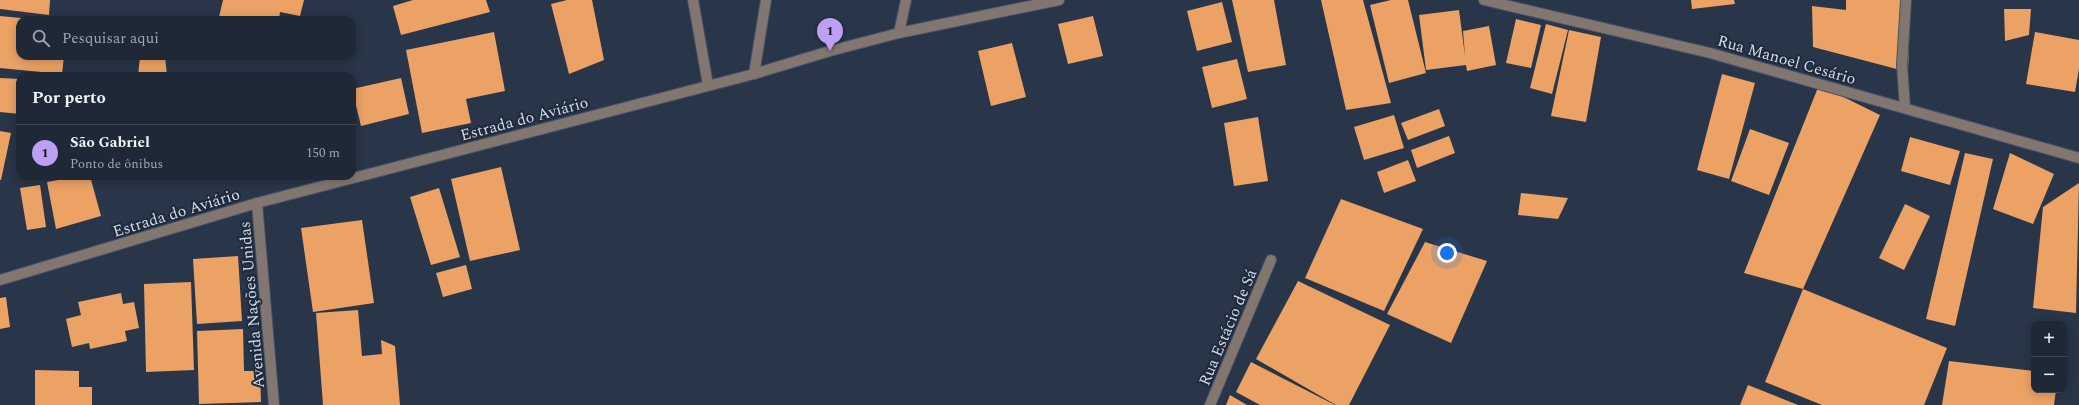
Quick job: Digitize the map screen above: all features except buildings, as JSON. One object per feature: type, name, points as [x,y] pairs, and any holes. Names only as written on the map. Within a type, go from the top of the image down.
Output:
[{"type":"street","points":[[693,0],[708,85]]},
{"type":"street","points":[[754,74],[766,0]]},
{"type":"street","points":[[899,33],[906,0]]},
{"type":"street","name":"Estrada do Aviário","points":[[356,177],[754,74],[830,51],[899,33],[1059,0]]},
{"type":"street","name":"Rua Manoel Cesário","points":[[1484,0],[1710,53],[2079,158]]},
{"type":"street","points":[[1905,108],[1902,65],[1906,0]]},
{"type":"street","name":"Estrada do Aviário","points":[[0,280],[257,203],[345,180]]},
{"type":"street","name":"Avenida Nações Unidas","points":[[257,203],[274,405]]},
{"type":"street","name":"Rua Estácio de Sá","points":[[1210,405],[1271,260]]},
{"type":"place","name":"São Gabriel","points":[[830,51]]}]
